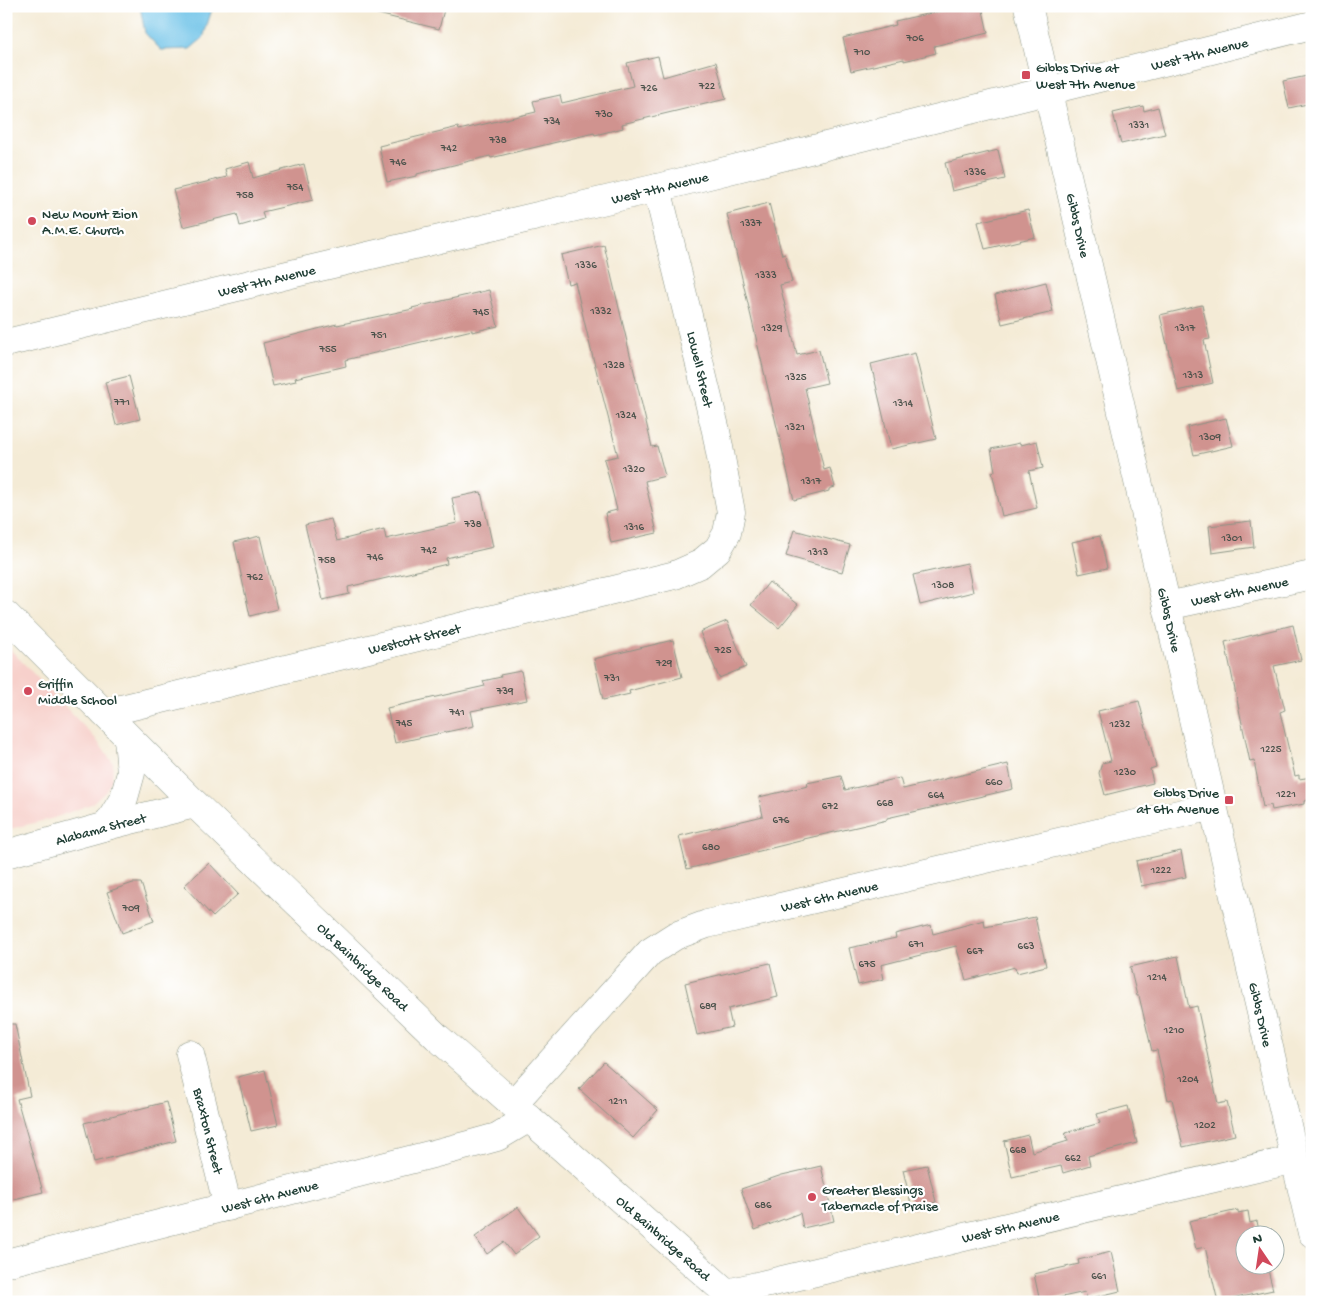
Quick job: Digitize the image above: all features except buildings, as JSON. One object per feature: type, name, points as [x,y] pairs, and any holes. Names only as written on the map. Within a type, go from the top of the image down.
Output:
[{"type":"street","name":"Gibbs Drive","points":[[1028,6],[1312,1233]]},
{"type":"street","name":"West 7th Avenue","points":[[6,344],[312,269],[657,188],[1312,25]]},
{"type":"street","name":"Lowell Street","points":[[657,188],[716,431],[731,512],[728,533],[718,549]]},
{"type":"street","name":"Westcott Street","points":[[104,713],[675,575],[700,564],[718,549]]},
{"type":"street","name":"West 6th Avenue","points":[[1167,606],[1312,575]]},
{"type":"street","name":"Old Bainbridge Road","points":[[6,614],[195,804],[436,1037],[732,1297]]},
{"type":"street","points":[[106,826],[124,798],[131,773],[128,738]]},
{"type":"street","name":"Alabama Street","points":[[6,854],[195,804]]},
{"type":"street","name":"West 6th Avenue","points":[[6,1263],[497,1137],[521,1111],[650,952],[675,936],[708,924],[1213,806]]},
{"type":"street","name":"Braxton Street","points":[[190,1054],[228,1207]]},
{"type":"street","name":"West 5th Avenue","points":[[732,1297],[1295,1159]]},
{"type":"shaded area","name":"Griffin Middle School","points":[[6,645],[95,738],[113,763],[112,779],[106,791],[91,804],[54,818],[6,830]]},
{"type":"water","points":[[140,6],[213,6],[203,38],[190,49],[161,50],[145,33]]},
{"type":"place","name":"Gibbs Drive at West 7th Avenue","points":[[1026,75]]},
{"type":"place","name":"New Mount Zion A.M.E. Church","points":[[32,221]]},
{"type":"place","name":"Griffin Middle School","points":[[28,691]]},
{"type":"place","name":"Gibbs Drive at 6th Avenue","points":[[1229,800]]},
{"type":"place","name":"Greater Blessings Tabernacle of Praise","points":[[812,1197]]}]
